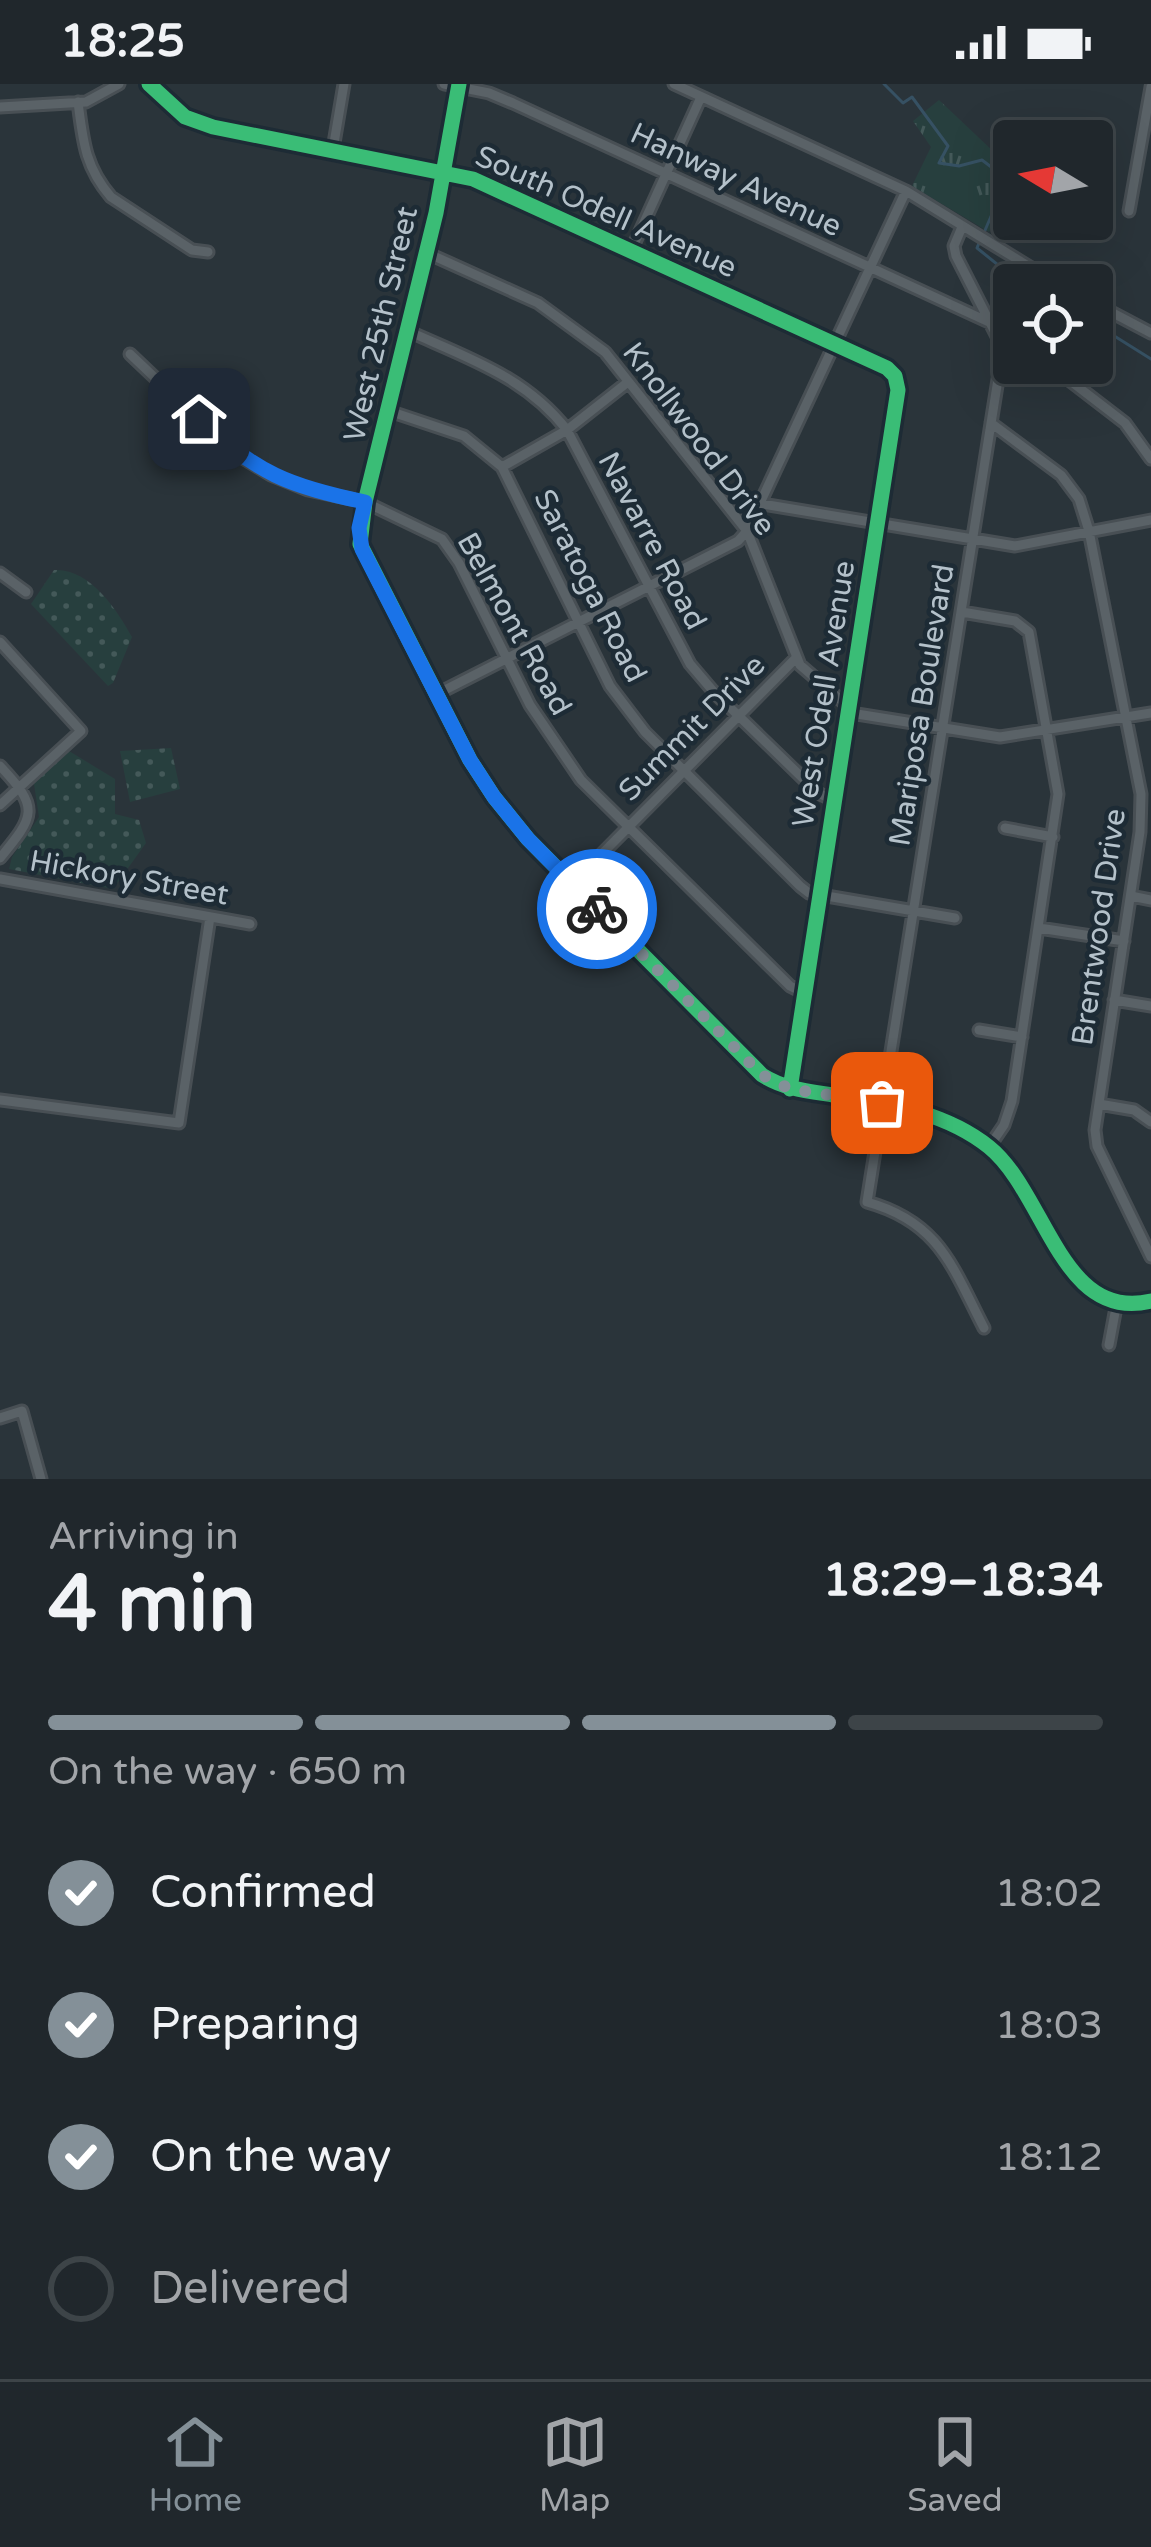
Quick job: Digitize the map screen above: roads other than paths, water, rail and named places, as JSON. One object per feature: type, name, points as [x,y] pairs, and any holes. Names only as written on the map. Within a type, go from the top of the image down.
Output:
[{"type":"street","points":[[0,107],[86,102],[119,84]]},
{"type":"street","name":"South Odell Avenue","points":[[149,84],[185,116],[213,128],[472,179],[834,344]]},
{"type":"street","points":[[333,149],[344,84]]},
{"type":"street","points":[[444,84],[458,85]]},
{"type":"street","points":[[674,84],[906,190],[1025,264]]},
{"type":"street","name":"West 25th Street","points":[[458,85],[427,253],[359,528],[362,549],[494,797],[528,839],[762,1075],[790,1089]]},
{"type":"street","name":"Hanway Avenue","points":[[458,85],[513,103],[992,323]]},
{"type":"street","points":[[1129,211],[1151,87]]},
{"type":"street","points":[[631,251],[701,97]]},
{"type":"street","points":[[77,102],[87,163],[102,186],[192,250],[208,252]]},
{"type":"street","points":[[436,694],[738,541],[762,504],[906,190]]},
{"type":"street","name":"Mariposa Boulevard","points":[[962,227],[954,246],[956,256],[1003,348],[868,1202],[898,1210],[924,1227],[952,1266],[983,1328]]},
{"type":"street","name":"Knollwood Drive","points":[[427,253],[557,314],[605,352],[747,531],[796,658],[849,708]]},
{"type":"street","points":[[1113,313],[1151,333]]},
{"type":"street","name":"Navarre Road","points":[[408,331],[516,381],[538,397],[567,430],[690,664],[818,793],[835,802]]},
{"type":"street","name":"West Odell Avenue","points":[[790,1089],[898,390],[887,368],[834,344]]},
{"type":"street","name":"Belmont Road","points":[[130,354],[233,452],[271,475],[308,490],[365,502],[442,539],[459,562],[530,705],[581,780],[790,986],[804,993]]},
{"type":"street","points":[[502,467],[567,430],[628,382]]},
{"type":"street","points":[[1074,384],[1125,423],[1151,459]]},
{"type":"street","name":"Saratoga Road","points":[[388,411],[464,436],[502,467],[610,686],[645,733],[800,886],[820,894],[956,918]]},
{"type":"street","name":"Brentwood Drive","points":[[991,423],[1061,476],[1079,499],[1127,716],[1142,813],[1099,1104],[1097,1146],[1151,1256]]},
{"type":"street","points":[[762,504],[1015,546],[1151,520]]},
{"type":"street","points":[[0,573],[26,592]]},
{"type":"street","points":[[962,612],[1015,621],[1028,632],[1058,784],[1010,1112],[989,1147]]},
{"type":"street","points":[[0,805],[81,731],[2,649]]},
{"type":"street","name":"Summit Drive","points":[[572,884],[796,658]]},
{"type":"street","points":[[849,708],[857,714],[1000,736],[1049,732],[1151,712]]},
{"type":"street","points":[[0,766],[20,788],[30,815],[0,858]]},
{"type":"street","points":[[1005,828],[1053,837]]},
{"type":"street","name":"Hickory Street","points":[[0,879],[250,924]]},
{"type":"street","points":[[1131,896],[1151,900]]},
{"type":"street","points":[[0,1100],[179,1123],[209,917]]},
{"type":"street","points":[[1039,928],[1124,941]]},
{"type":"street","points":[[1114,1000],[1151,1006]]},
{"type":"street","points":[[979,1030],[1022,1037]]},
{"type":"street","points":[[790,1089],[882,1103],[953,1124],[989,1147],[1022,1181],[1079,1282],[1095,1295],[1118,1302],[1151,1300]]},
{"type":"street","points":[[1099,1104],[1134,1110],[1151,1122]]},
{"type":"street","points":[[1109,1346],[1118,1302]]},
{"type":"street","points":[[0,1418],[22,1412],[41,1479]]},
{"type":"waterway","points":[[884,84],[903,103],[912,97],[948,146],[939,163],[959,166],[982,160],[1007,179],[983,235]]},
{"type":"waterway","points":[[979,243],[977,248],[997,264]]},
{"type":"waterway","points":[[1113,335],[1151,359]]}]
